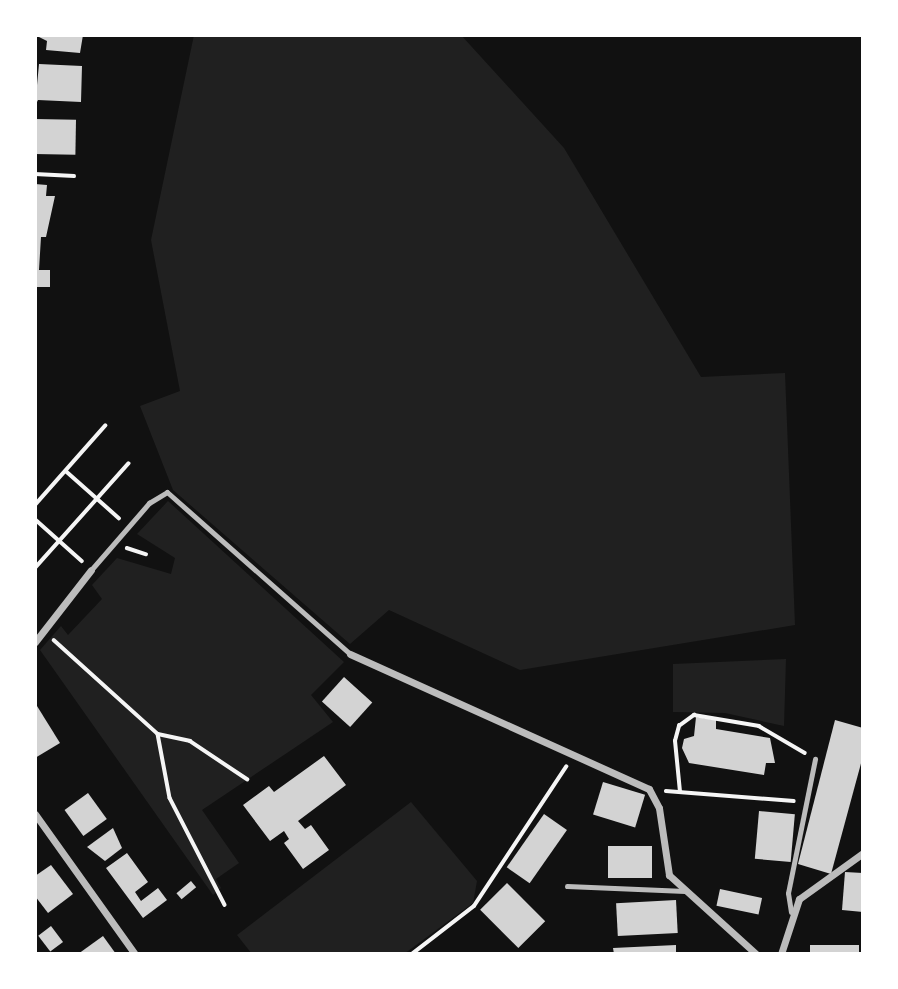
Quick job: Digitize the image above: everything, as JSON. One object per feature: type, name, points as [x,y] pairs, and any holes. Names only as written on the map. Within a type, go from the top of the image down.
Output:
[{"type":"street","points":[[35,642],[90,570]]},
{"type":"street","points":[[350,654],[573,757],[649,789],[659,808],[662,859],[685,891],[756,954]]},
{"type":"street","points":[[35,814],[135,954]]},
{"type":"street","points":[[781,954],[791,912],[863,853]]},
{"type":"lane","points":[[90,570],[129,526],[167,492],[350,654]]},
{"type":"lane","points":[[791,912],[788,893],[815,759]]},
{"type":"lane","points":[[567,886],[685,891]]},
{"type":"path","points":[[35,174],[74,176]]},
{"type":"path","points":[[35,505],[105,426]]},
{"type":"path","points":[[35,568],[128,464]]},
{"type":"path","points":[[66,471],[129,526]]},
{"type":"path","points":[[35,519],[90,570]]},
{"type":"path","points":[[117,540],[146,554]]},
{"type":"path","points":[[44,630],[158,734],[190,741],[247,779]]},
{"type":"path","points":[[680,792],[675,741],[679,726],[694,715],[759,726],[815,759]]},
{"type":"path","points":[[158,734],[170,798],[225,905]]},
{"type":"path","points":[[412,954],[474,906],[573,757]]},
{"type":"path","points":[[649,789],[807,802]]},
{"type":"shaded area","points":[[194,35],[461,35],[564,148],[701,377],[785,373],[795,625],[520,670],[389,610],[350,644],[173,490],[140,406],[180,391],[151,240]]},
{"type":"shaded area","points":[[168,501],[344,662],[311,695],[333,722],[202,810],[239,863],[216,879],[221,888],[213,895],[40,650],[61,626],[68,635],[102,599],[92,585],[117,558],[171,574],[175,558],[137,534]]},
{"type":"shaded area","points":[[786,659],[784,726],[725,713],[673,712],[673,664]]},
{"type":"shaded area","points":[[411,802],[477,881],[473,903],[404,954],[252,954],[237,935]]},
{"type":"building","points":[[35,35],[83,35],[80,53],[46,50],[47,41]]},
{"type":"building","points":[[39,64],[82,66],[81,102],[38,100],[35,106]]},
{"type":"building","points":[[35,119],[76,120],[75,155],[35,154]]},
{"type":"building","points":[[35,184],[47,185],[46,196],[55,196],[46,237],[41,237],[39,270],[50,270],[50,287],[35,287]]},
{"type":"building","points":[[344,677],[372,702],[350,727],[322,702]]},
{"type":"building","points":[[37,706],[60,743],[35,758],[35,707]]},
{"type":"building","points":[[696,717],[716,720],[716,729],[770,738],[775,763],[766,763],[764,775],[689,763],[682,748],[684,739],[694,736]]},
{"type":"building","points":[[835,720],[863,728],[863,756],[831,874],[798,864]]},
{"type":"building","points":[[324,756],[346,785],[298,821],[305,829],[311,825],[329,850],[303,869],[284,843],[289,839],[284,831],[270,841],[243,805],[269,786],[274,792]]},
{"type":"building","points":[[603,782],[645,795],[635,827],[593,815]]},
{"type":"building","points":[[88,793],[107,819],[83,836],[65,810]]},
{"type":"building","points":[[759,811],[795,814],[791,862],[755,859]]},
{"type":"building","points":[[544,814],[567,830],[530,883],[507,867]]},
{"type":"building","points":[[113,828],[122,848],[105,861],[87,847]]},
{"type":"building","points":[[608,846],[652,846],[652,878],[608,878]]},
{"type":"building","points":[[127,853],[148,882],[135,892],[141,901],[158,888],[167,900],[143,918],[106,868]]},
{"type":"building","points":[[51,865],[73,894],[48,913],[35,896],[35,876]]},
{"type":"building","points":[[845,872],[863,873],[863,912],[842,910]]},
{"type":"building","points":[[191,881],[196,887],[182,899],[176,893]]},
{"type":"building","points":[[507,883],[545,921],[518,948],[480,910]]},
{"type":"building","points":[[720,889],[762,898],[759,915],[716,906]]},
{"type":"building","points":[[676,900],[678,933],[618,936],[616,903]]},
{"type":"building","points":[[51,926],[63,942],[50,952],[38,936]]},
{"type":"building","points":[[103,936],[116,954],[78,954]]},
{"type":"building","points":[[676,945],[676,954],[614,954],[613,948]]},
{"type":"building","points":[[810,945],[859,945],[859,954],[810,954]]}]
